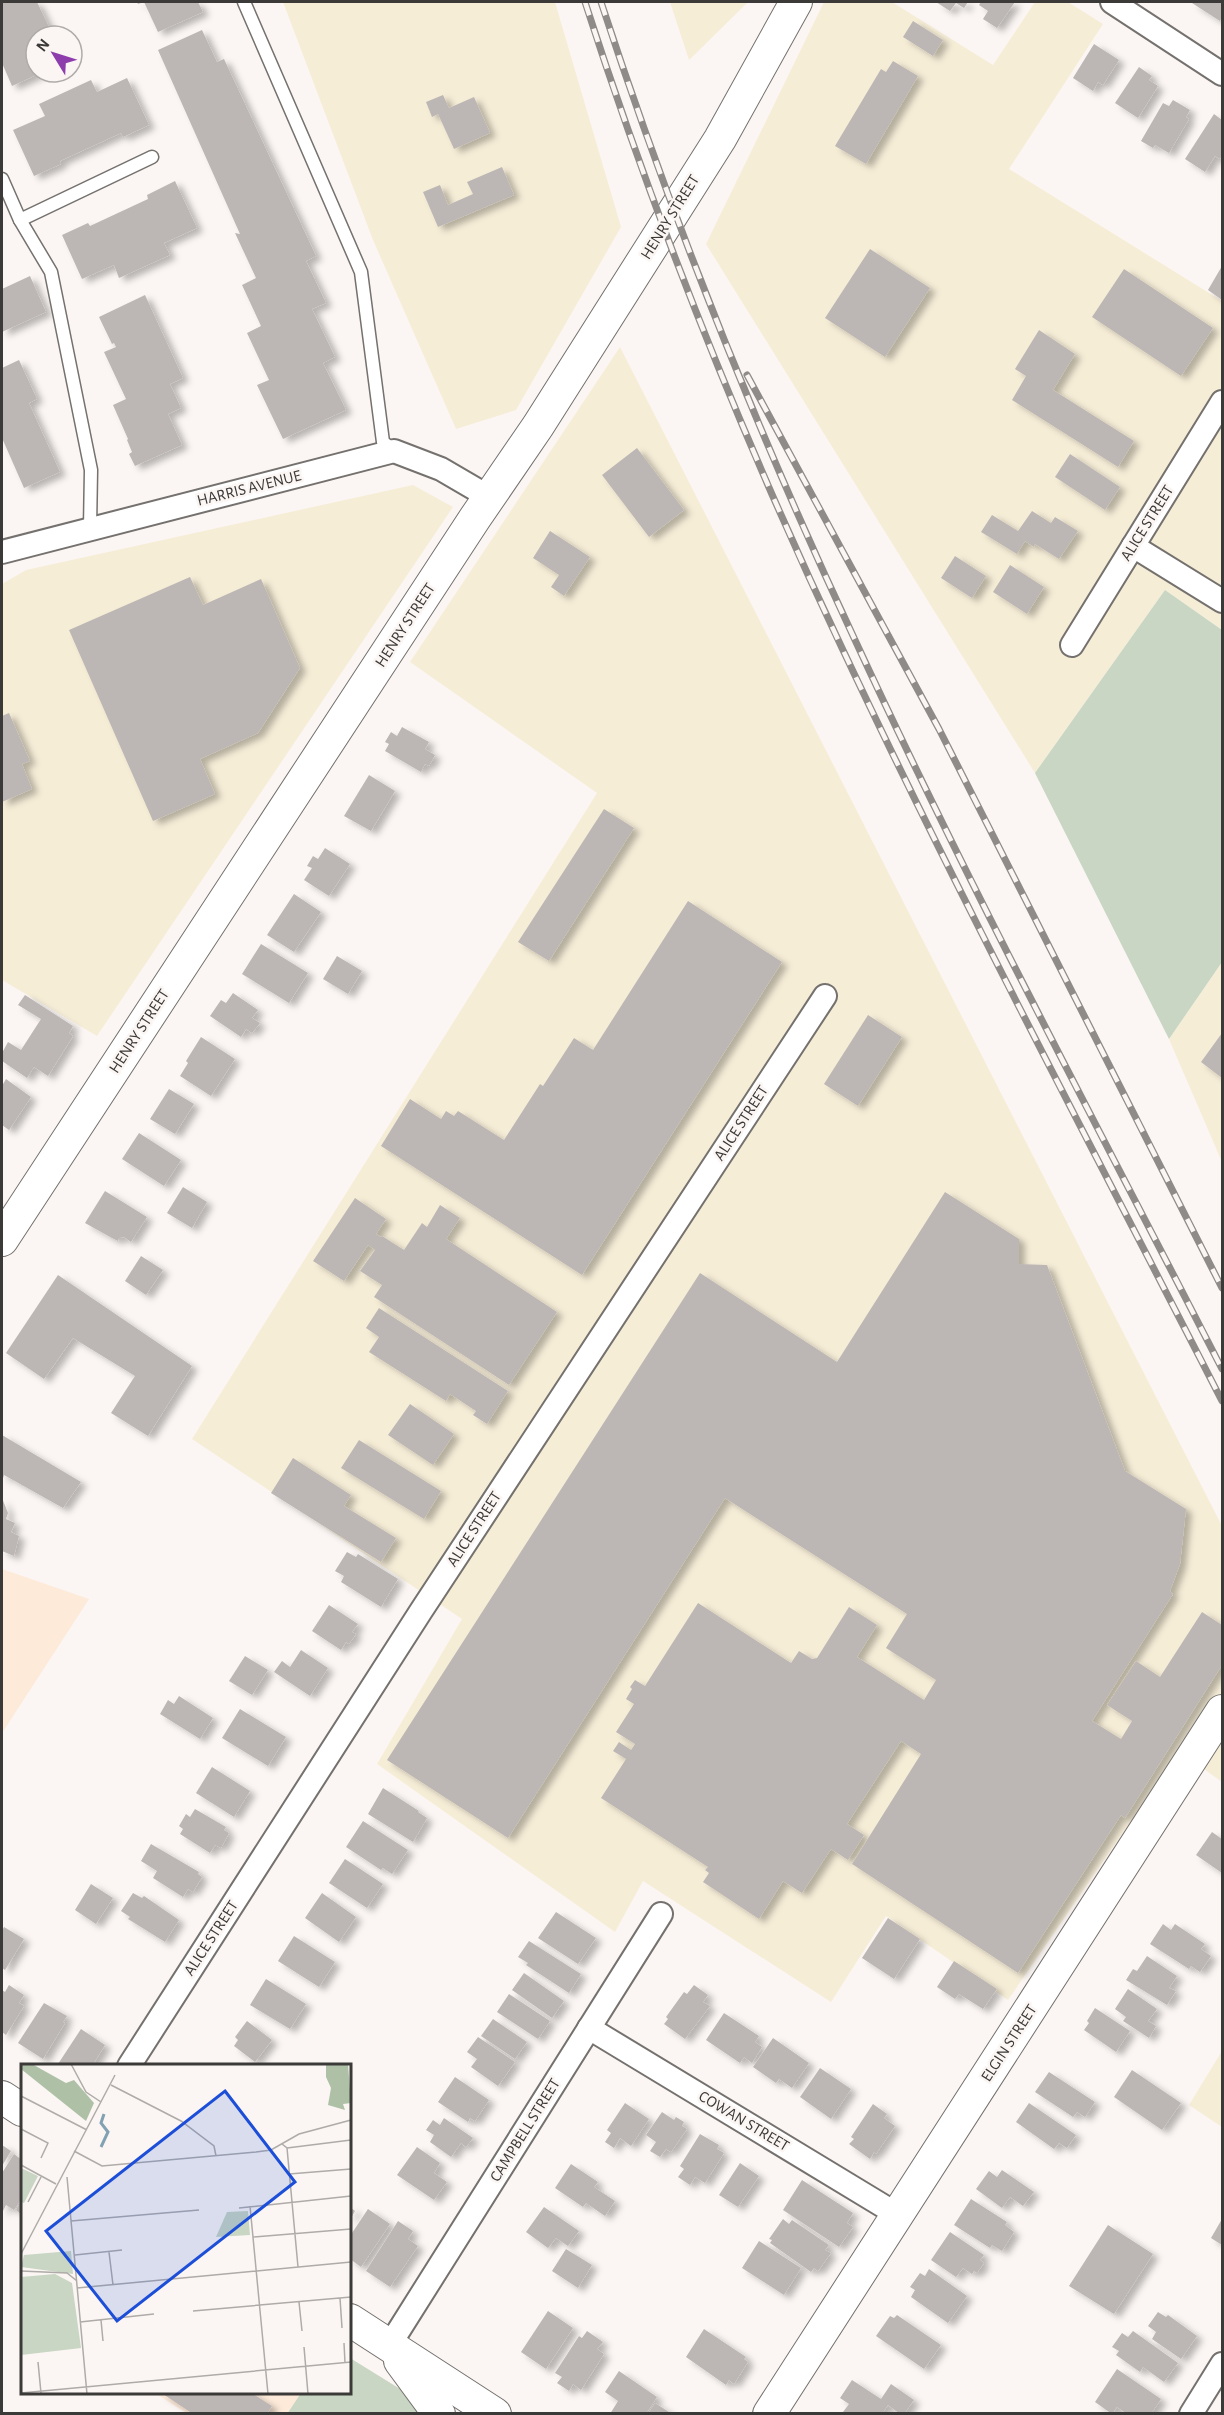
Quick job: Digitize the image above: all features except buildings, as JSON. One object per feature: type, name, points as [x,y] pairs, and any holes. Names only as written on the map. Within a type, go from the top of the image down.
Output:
[{"type":"main road","name":"HENRY STREET","points":[[2,1240],[489,496],[538,426],[720,139],[796,2]]},
{"type":"main road","name":"ELGIN STREET","points":[[769,2414],[1222,1711]]},
{"type":"main road","points":[[2,2097],[21,2109]]},
{"type":"main road","points":[[351,2321],[495,2414]]},
{"type":"main road","points":[[389,2346],[438,2414]]},
{"type":"main road","name":"ELGIN STREET","points":[[748,2414],[794,2374]]},
{"type":"street","points":[[1119,3],[1222,74]]},
{"type":"street","name":"ALICE STREET","points":[[1072,645],[1222,402]]},
{"type":"street","points":[[394,451],[441,469],[489,496]]},
{"type":"street","name":"HARRIS AVENUE","points":[[2,552],[394,451]]},
{"type":"street","points":[[1133,546],[1222,601]]},
{"type":"street","name":"ALICE STREET","points":[[130,2064],[421,1611],[825,996]]},
{"type":"street","name":"CAMPBELL STREET","points":[[389,2346],[661,1914]]},
{"type":"street","name":"COWAN STREET","points":[[589,2028],[898,2215]]},
{"type":"street","points":[[1191,2414],[1216,2387],[1222,2364]]},
{"type":"lane","points":[[244,2],[361,272],[383,442],[394,451]]},
{"type":"lane","points":[[20,220],[152,157]]},
{"type":"lane","points":[[2,179],[20,220],[51,272],[91,470],[90,528]]},
{"type":"shaded area","points":[[283,2],[555,2],[621,227],[516,410],[456,429],[373,240]]},
{"type":"shaded area","points":[[670,2],[748,2],[689,60]]},
{"type":"shaded area","points":[[824,2],[892,2],[993,65],[1035,2],[1068,2],[1103,24],[1009,169],[1222,301],[1222,630],[1165,590],[1035,773],[706,244]]},
{"type":"shaded area","points":[[620,347],[1222,1526],[1222,1782],[1179,1751],[1008,2000],[886,1916],[831,2002],[643,1881],[615,1932],[377,1764],[462,1619],[192,1439],[597,793],[410,662]]},
{"type":"shaded area","points":[[413,485],[453,507],[97,1036],[2,980],[2,584],[26,570]]},
{"type":"shaded area","points":[[1222,962],[1222,1162],[1169,1039]]},
{"type":"shaded area","points":[[2,1569],[89,1599],[2,1733]]},
{"type":"shaded area","points":[[1222,2051],[1222,2127],[1189,2105]]},
{"type":"shaded area","points":[[157,2394],[300,2394],[287,2414],[186,2413]]},
{"type":"green space","points":[[1165,590],[1222,630],[1222,962],[1169,1039],[1035,773]]},
{"type":"green space","points":[[351,2359],[439,2413],[287,2414],[300,2394],[351,2394]]},
{"type":"railway","points":[[585,2],[671,248],[736,410],[805,569],[981,932],[1222,1401]]},
{"type":"railway","points":[[601,2],[657,164],[718,325],[819,562],[943,824],[1222,1369]]},
{"type":"railway","points":[[747,375],[939,729],[1222,1288]]}]
